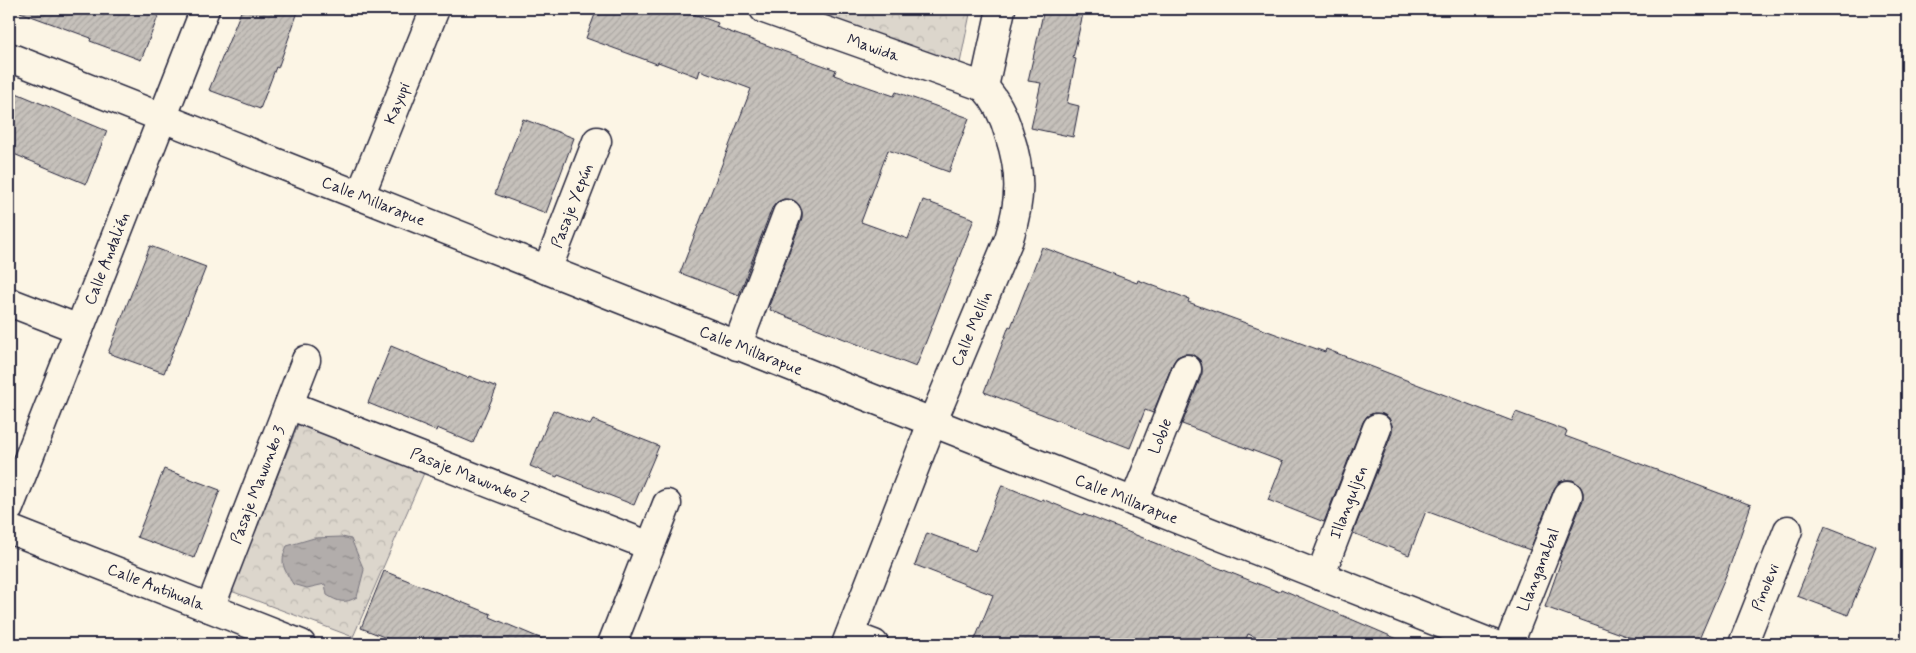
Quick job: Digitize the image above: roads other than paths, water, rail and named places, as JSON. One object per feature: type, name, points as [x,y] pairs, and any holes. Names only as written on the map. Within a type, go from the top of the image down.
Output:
[{"type":"street","name":"Calle Andalién","points":[[9,508],[205,9]]},
{"type":"street","name":"Kayupi","points":[[360,196],[434,9]]},
{"type":"street","name":"Mawida","points":[[764,9],[984,88]]},
{"type":"street","points":[[984,88],[1001,9]]},
{"type":"street","name":"Calle Millarapue","points":[[9,57],[1492,644]]},
{"type":"street","name":"Calle Mellín","points":[[857,641],[932,423],[1009,239],[1017,210],[1020,188],[1018,166],[1012,142],[999,106],[984,88]]},
{"type":"street","name":"Pasaje Yepún","points":[[548,270],[598,141]]},
{"type":"street","points":[[737,346],[787,214]]},
{"type":"street","points":[[9,302],[79,329]]},
{"type":"street","name":"Pasaje Mawunko 3","points":[[210,608],[306,360]]},
{"type":"street","name":"Loble","points":[[1134,502],[1187,370]]},
{"type":"street","name":"Pasaje Mawunko 2","points":[[289,404],[650,546]]},
{"type":"street","name":"Illanguljen","points":[[1320,576],[1377,428]]},
{"type":"street","name":"Llanganabal","points":[[1509,644],[1568,495]]},
{"type":"street","points":[[612,644],[667,504]]},
{"type":"street","name":"Calle Antihuala","points":[[9,529],[302,644]]},
{"type":"street","name":"Pinolevi","points":[[1742,644],[1788,530]]},
{"type":"water","points":[[342,537],[351,539],[364,570],[357,597],[349,601],[338,601],[327,595],[325,584],[307,588],[293,584],[283,562],[287,546],[314,538]]}]
